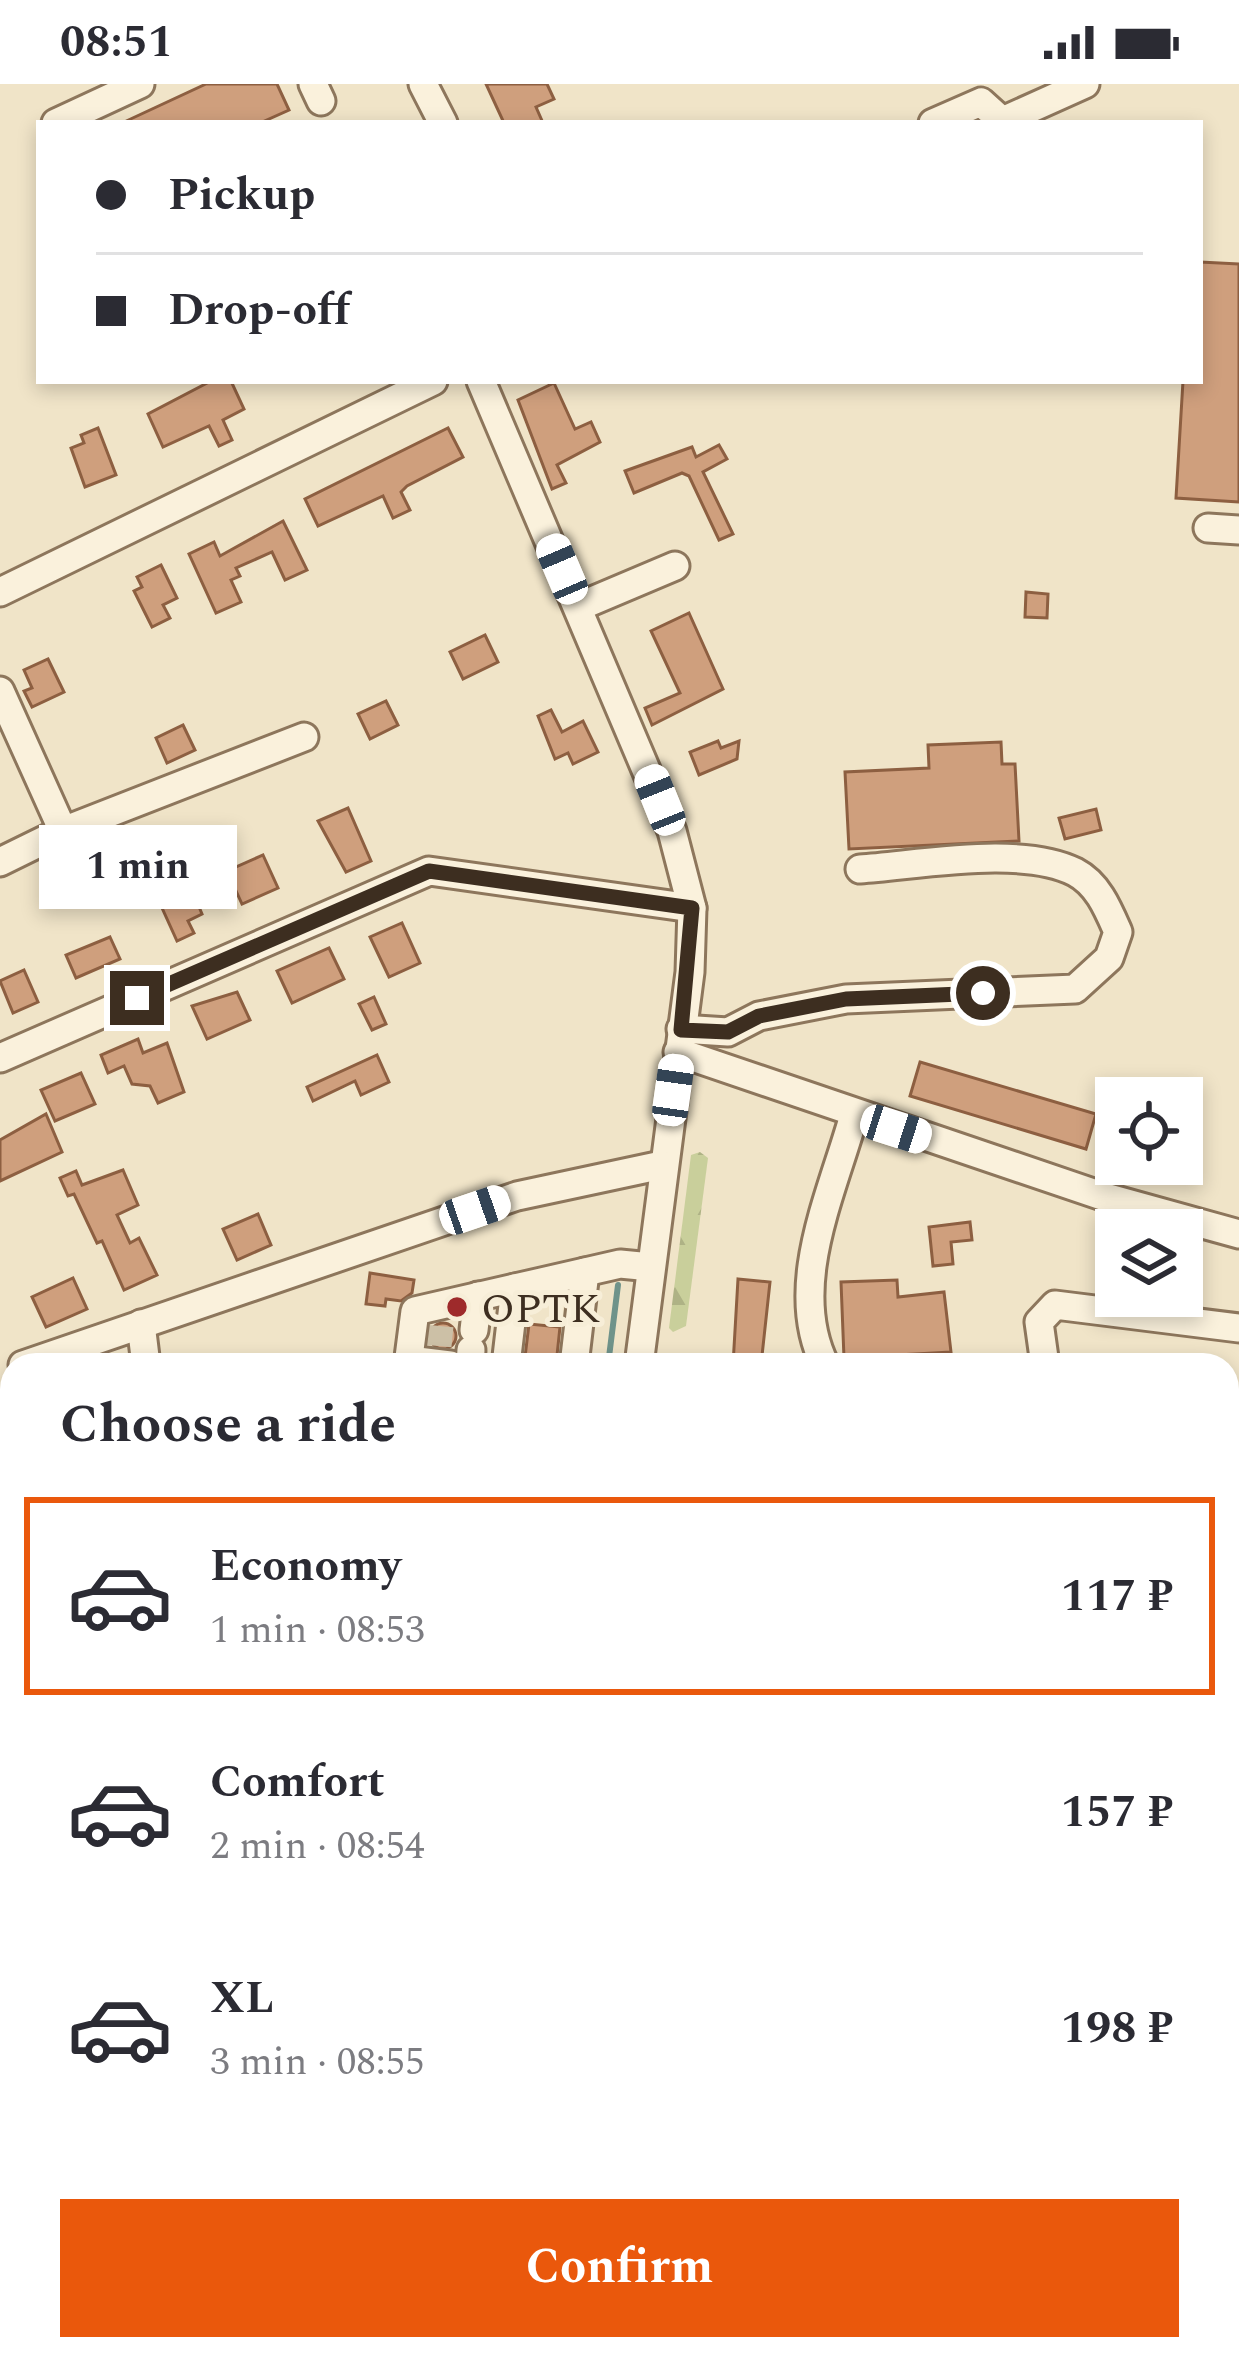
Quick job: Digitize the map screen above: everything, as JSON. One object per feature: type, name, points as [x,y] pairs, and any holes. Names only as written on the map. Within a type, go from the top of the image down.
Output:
[{"type":"street","points":[[62,120],[140,84]]},
{"type":"street","points":[[423,84],[441,120]]},
{"type":"street","points":[[939,120],[963,108],[1001,111],[1078,87]]},
{"type":"street","points":[[0,592],[427,384]]},
{"type":"street","points":[[482,384],[672,831],[692,908],[640,1353]]},
{"type":"street","points":[[1208,528],[1239,530]]},
{"type":"street","points":[[578,607],[675,566]]},
{"type":"street","points":[[0,691],[63,831]]},
{"type":"street","points":[[0,862],[63,831],[304,737]]},
{"type":"street","points":[[679,1041],[728,1032],[759,1016],[846,999],[1075,989],[1109,958],[1118,932],[1092,885],[1073,872],[1026,859],[860,869]]},
{"type":"street","points":[[0,1058],[429,871],[692,908]]},
{"type":"street","points":[[679,1041],[854,1115],[1105,1197],[1239,1234]]},
{"type":"street","points":[[819,1353],[810,1334],[809,1275],[854,1115]]},
{"type":"street","points":[[58,1353],[517,1196],[662,1165]]},
{"type":"street","points":[[444,1347],[478,1296],[620,1264],[651,1267]]},
{"type":"street","points":[[575,1353],[585,1271]]},
{"type":"street","points":[[507,1353],[515,1288]]},
{"type":"street","points":[[1043,1353],[1039,1322],[1055,1305],[1239,1328]]},
{"type":"street","points":[[142,1324],[145,1353]]},
{"type":"green space","points":[[700,1152],[708,1158],[686,1326],[673,1332],[669,1328],[691,1155]]},
{"type":"building","points":[[206,84],[277,84],[289,110],[267,120],[128,120]]},
{"type":"building","points":[[486,84],[547,84],[554,99],[536,107],[542,120],[503,120]]},
{"type":"building","points":[[1203,262],[1239,264],[1239,502],[1176,498],[1183,384],[1203,384]]},
{"type":"building","points":[[205,384],[232,384],[244,409],[223,420],[232,440],[219,446],[209,426],[163,447],[148,414]]},
{"type":"building","points":[[554,384],[575,429],[591,422],[600,442],[557,465],[566,483],[552,489],[518,400]]},
{"type":"building","points":[[98,428],[116,475],[85,487],[71,448],[84,443],[81,435]]},
{"type":"building","points":[[448,428],[463,457],[401,492],[410,510],[393,518],[383,496],[318,526],[305,499]]},
{"type":"building","points":[[719,445],[727,459],[703,472],[733,534],[719,540],[689,476],[682,473],[634,493],[625,471],[692,447],[696,457]]},
{"type":"building","points":[[283,521],[307,570],[285,580],[272,552],[236,568],[240,576],[231,580],[241,602],[216,613],[189,554],[214,542],[220,556]]},
{"type":"building","points":[[161,565],[177,598],[163,605],[170,618],[152,627],[134,591],[142,587],[137,577]]},
{"type":"building","points":[[1026,592],[1048,594],[1047,618],[1025,617]]},
{"type":"building","points":[[689,613],[723,689],[652,725],[645,708],[680,693],[651,631]]},
{"type":"building","points":[[485,635],[498,662],[463,679],[450,652]]},
{"type":"building","points":[[48,659],[64,692],[32,707],[24,691],[32,688],[24,670]]},
{"type":"building","points":[[386,701],[398,725],[370,739],[358,714]]},
{"type":"building","points":[[551,710],[562,732],[583,721],[598,752],[573,764],[568,753],[555,759],[538,716]]},
{"type":"building","points":[[183,725],[195,750],[167,763],[156,738]]},
{"type":"building","points":[[718,741],[721,748],[739,741],[737,759],[699,775],[690,752]]},
{"type":"building","points":[[1001,742],[1002,764],[1015,764],[1019,841],[849,849],[845,772],[929,768],[928,745]]},
{"type":"building","points":[[348,808],[371,861],[346,872],[318,821]]},
{"type":"building","points":[[1096,809],[1101,830],[1065,839],[1059,818]]},
{"type":"building","points":[[263,855],[278,888],[242,904],[227,871]]},
{"type":"building","points":[[190,885],[202,914],[188,921],[194,933],[177,941],[158,899]]},
{"type":"building","points":[[402,923],[420,963],[389,977],[370,937]]},
{"type":"building","points":[[110,937],[120,959],[76,978],[66,955]]},
{"type":"building","points":[[329,948],[344,979],[292,1003],[277,971]]},
{"type":"building","points":[[24,970],[38,1002],[13,1013],[0,981]]},
{"type":"building","points":[[237,992],[250,1020],[207,1039],[192,1006]]},
{"type":"building","points":[[374,997],[386,1024],[372,1030],[359,1004]]},
{"type":"building","points":[[138,1039],[143,1053],[167,1043],[184,1092],[158,1103],[150,1086],[132,1084],[124,1066],[108,1073],[101,1055]]},
{"type":"building","points":[[377,1055],[389,1082],[361,1095],[355,1081],[313,1101],[307,1087]]},
{"type":"building","points":[[920,1062],[1095,1114],[1095,1118],[1086,1149],[910,1096]]},
{"type":"building","points":[[81,1073],[95,1104],[55,1121],[41,1090]]},
{"type":"building","points":[[46,1114],[62,1152],[0,1181],[0,1140]]},
{"type":"building","points":[[123,1170],[138,1205],[117,1215],[130,1243],[139,1238],[157,1275],[124,1290],[102,1241],[97,1243],[74,1194],[68,1196],[60,1178],[76,1171],[82,1185]]},
{"type":"building","points":[[258,1214],[271,1245],[237,1260],[223,1229]]},
{"type":"building","points":[[970,1222],[972,1240],[951,1242],[953,1264],[933,1266],[929,1227]]},
{"type":"building","points":[[370,1273],[414,1280],[412,1293],[401,1301],[386,1299],[385,1306],[366,1304]]},
{"type":"building","points":[[73,1278],[87,1309],[46,1327],[32,1297]]},
{"type":"building","points":[[738,1279],[770,1282],[762,1353],[734,1353]]},
{"type":"building","points":[[897,1280],[898,1297],[944,1292],[951,1352],[844,1353],[841,1282]]},
{"type":"building","points":[[443,1323],[456,1336],[443,1349],[430,1336]]},
{"type":"building","points":[[529,1324],[560,1327],[557,1353],[525,1353]]},
{"type":"waterway","points":[[610,1353],[618,1285]]},
{"type":"tunnel","points":[[438,1346],[440,1326]]},
{"type":"place","name":"ОРТК","points":[[457,1307]]},
{"type":"route","points":[[137,998],[429,871],[692,908],[690,972],[681,1030],[728,1032],[759,1016],[846,999],[983,993]]}]
